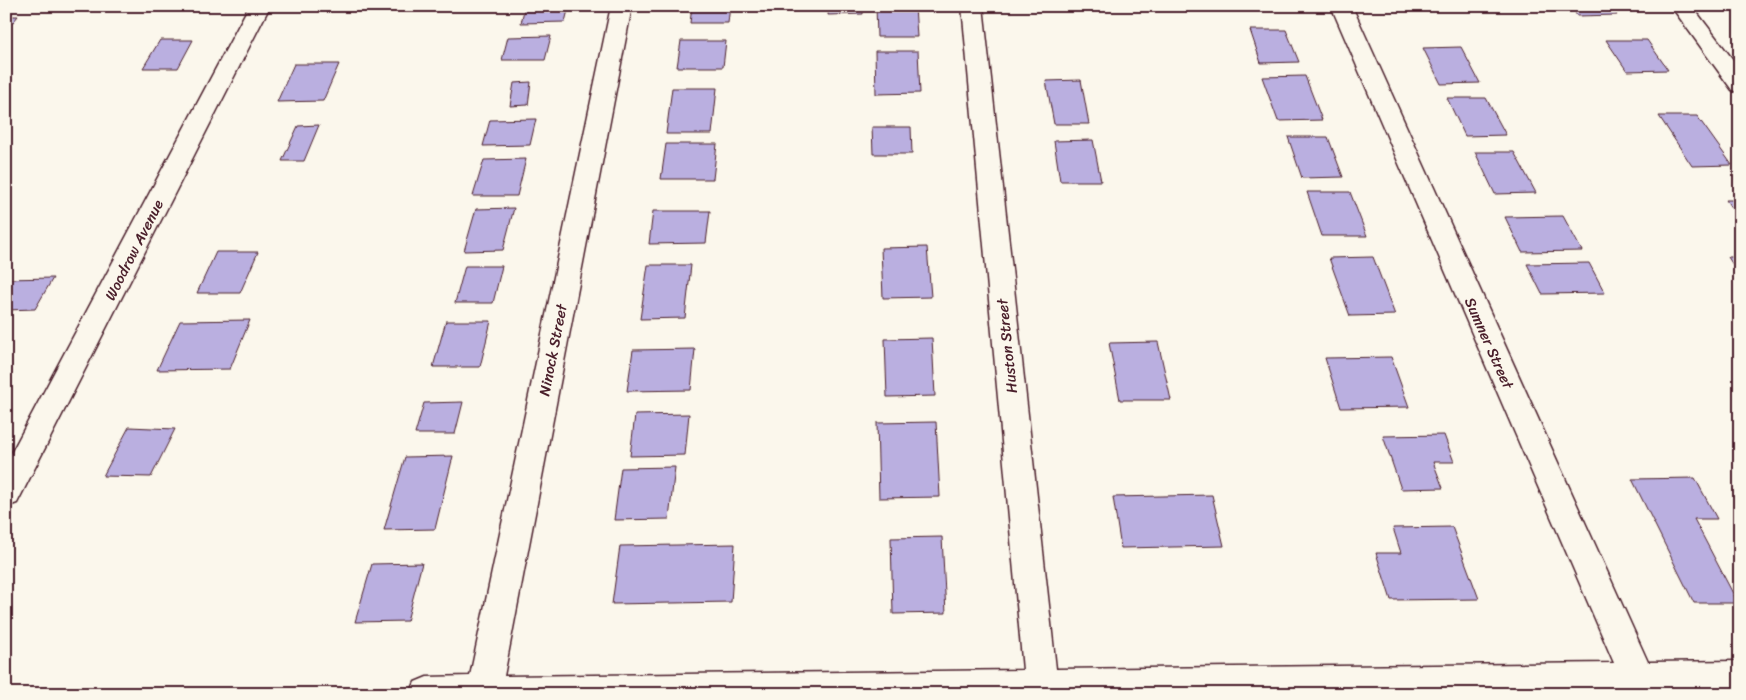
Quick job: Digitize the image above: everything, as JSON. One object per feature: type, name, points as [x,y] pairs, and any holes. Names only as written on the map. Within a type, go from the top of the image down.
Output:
[{"type":"street","name":"Woodrow Avenue","points":[[6,493],[260,6]]},
{"type":"street","name":"Ninock Street","points":[[484,693],[622,6]]},
{"type":"street","name":"Huston Street","points":[[972,6],[1041,686]]},
{"type":"street","name":"Sumner Street","points":[[1341,6],[1638,680]]},
{"type":"street","points":[[1681,6],[1740,85]]},
{"type":"street","points":[[427,694],[1740,678]]},
{"type":"building","points":[[525,6],[569,6],[565,22],[521,23]]},
{"type":"building","points":[[692,6],[730,6],[728,23],[690,23]]},
{"type":"building","points":[[829,6],[863,6],[863,14],[828,15]]},
{"type":"building","points":[[876,6],[915,6],[917,37],[877,37]]},
{"type":"building","points":[[1571,6],[1611,6],[1617,15],[1577,16]]},
{"type":"building","points":[[6,16],[18,16],[6,31]]},
{"type":"building","points":[[1250,30],[1286,30],[1299,62],[1261,63]]},
{"type":"building","points":[[551,36],[545,60],[502,60],[508,37]]},
{"type":"building","points":[[160,40],[193,40],[178,68],[143,68]]},
{"type":"building","points":[[1606,40],[1647,40],[1668,70],[1627,71]]},
{"type":"building","points":[[681,41],[726,41],[723,67],[677,67]]},
{"type":"building","points":[[1461,47],[1480,83],[1441,84],[1423,48]]},
{"type":"building","points":[[875,51],[918,51],[920,93],[876,94]]},
{"type":"building","points":[[294,64],[339,64],[323,101],[277,102]]},
{"type":"building","points":[[1305,76],[1322,120],[1278,121],[1262,77]]},
{"type":"building","points":[[1081,80],[1089,124],[1054,124],[1046,81]]},
{"type":"building","points":[[531,82],[528,105],[510,106],[514,83]]},
{"type":"building","points":[[672,88],[717,88],[712,134],[666,134]]},
{"type":"building","points":[[1447,98],[1486,98],[1506,135],[1465,136]]},
{"type":"building","points":[[1659,116],[1697,116],[1732,165],[1692,166]]},
{"type":"building","points":[[536,119],[530,145],[483,146],[490,120]]},
{"type":"building","points":[[319,125],[304,161],[282,161],[298,126]]},
{"type":"building","points":[[872,127],[911,127],[912,154],[873,154]]},
{"type":"building","points":[[1288,137],[1328,137],[1343,177],[1302,178]]},
{"type":"building","points":[[1093,140],[1101,181],[1060,181],[1054,141]]},
{"type":"building","points":[[666,144],[717,144],[713,179],[661,179]]},
{"type":"building","points":[[1475,152],[1514,152],[1536,193],[1495,194]]},
{"type":"building","points":[[526,159],[517,196],[473,196],[484,160]]},
{"type":"building","points":[[1307,192],[1350,192],[1367,236],[1322,236]]},
{"type":"building","points":[[1726,200],[1740,200],[1740,221]]},
{"type":"building","points":[[514,208],[503,250],[464,251],[476,209]]},
{"type":"building","points":[[653,211],[710,211],[706,243],[649,244]]},
{"type":"building","points":[[1563,216],[1582,251],[1522,252],[1505,217]]},
{"type":"building","points":[[927,247],[931,297],[883,298],[881,248]]},
{"type":"building","points":[[216,252],[258,252],[240,293],[197,293]]},
{"type":"building","points":[[1373,257],[1395,315],[1350,316],[1329,258]]},
{"type":"building","points":[[1728,257],[1740,257],[1740,276]]},
{"type":"building","points":[[1589,263],[1605,293],[1542,294],[1527,264]]},
{"type":"building","points":[[648,265],[691,265],[685,318],[640,319]]},
{"type":"building","points":[[465,266],[502,266],[493,303],[455,303]]},
{"type":"building","points":[[53,278],[35,309],[6,310],[6,279]]},
{"type":"building","points":[[250,320],[230,369],[157,370],[180,321]]},
{"type":"building","points":[[446,321],[491,321],[480,367],[433,367]]},
{"type":"building","points":[[932,338],[935,396],[887,397],[885,339]]},
{"type":"building","points":[[1158,342],[1171,400],[1120,400],[1109,343]]},
{"type":"building","points":[[695,349],[691,390],[627,391],[633,350]]},
{"type":"building","points":[[1391,357],[1409,407],[1341,408],[1325,358]]},
{"type":"building","points":[[463,402],[455,434],[415,434],[424,403]]},
{"type":"building","points":[[689,414],[685,455],[630,456],[635,415]]},
{"type":"building","points":[[936,422],[940,497],[879,498],[877,423]]},
{"type":"building","points":[[129,427],[175,429],[151,477],[103,476]]},
{"type":"building","points":[[1444,435],[1454,462],[1433,462],[1443,488],[1401,489],[1383,436]]},
{"type":"building","points":[[453,456],[435,529],[384,530],[405,457]]},
{"type":"building","points":[[675,467],[669,519],[614,520],[621,468]]},
{"type":"building","points":[[1695,478],[1717,519],[1694,519],[1738,603],[1694,603],[1632,479]]},
{"type":"building","points":[[1212,495],[1224,546],[1121,548],[1113,497]]},
{"type":"building","points":[[1452,527],[1479,599],[1391,600],[1376,553],[1401,553],[1393,528]]},
{"type":"building","points":[[942,537],[946,613],[893,614],[891,538]]},
{"type":"building","points":[[735,544],[731,602],[612,604],[620,546]]},
{"type":"building","points":[[422,563],[407,621],[355,622],[372,564]]}]
